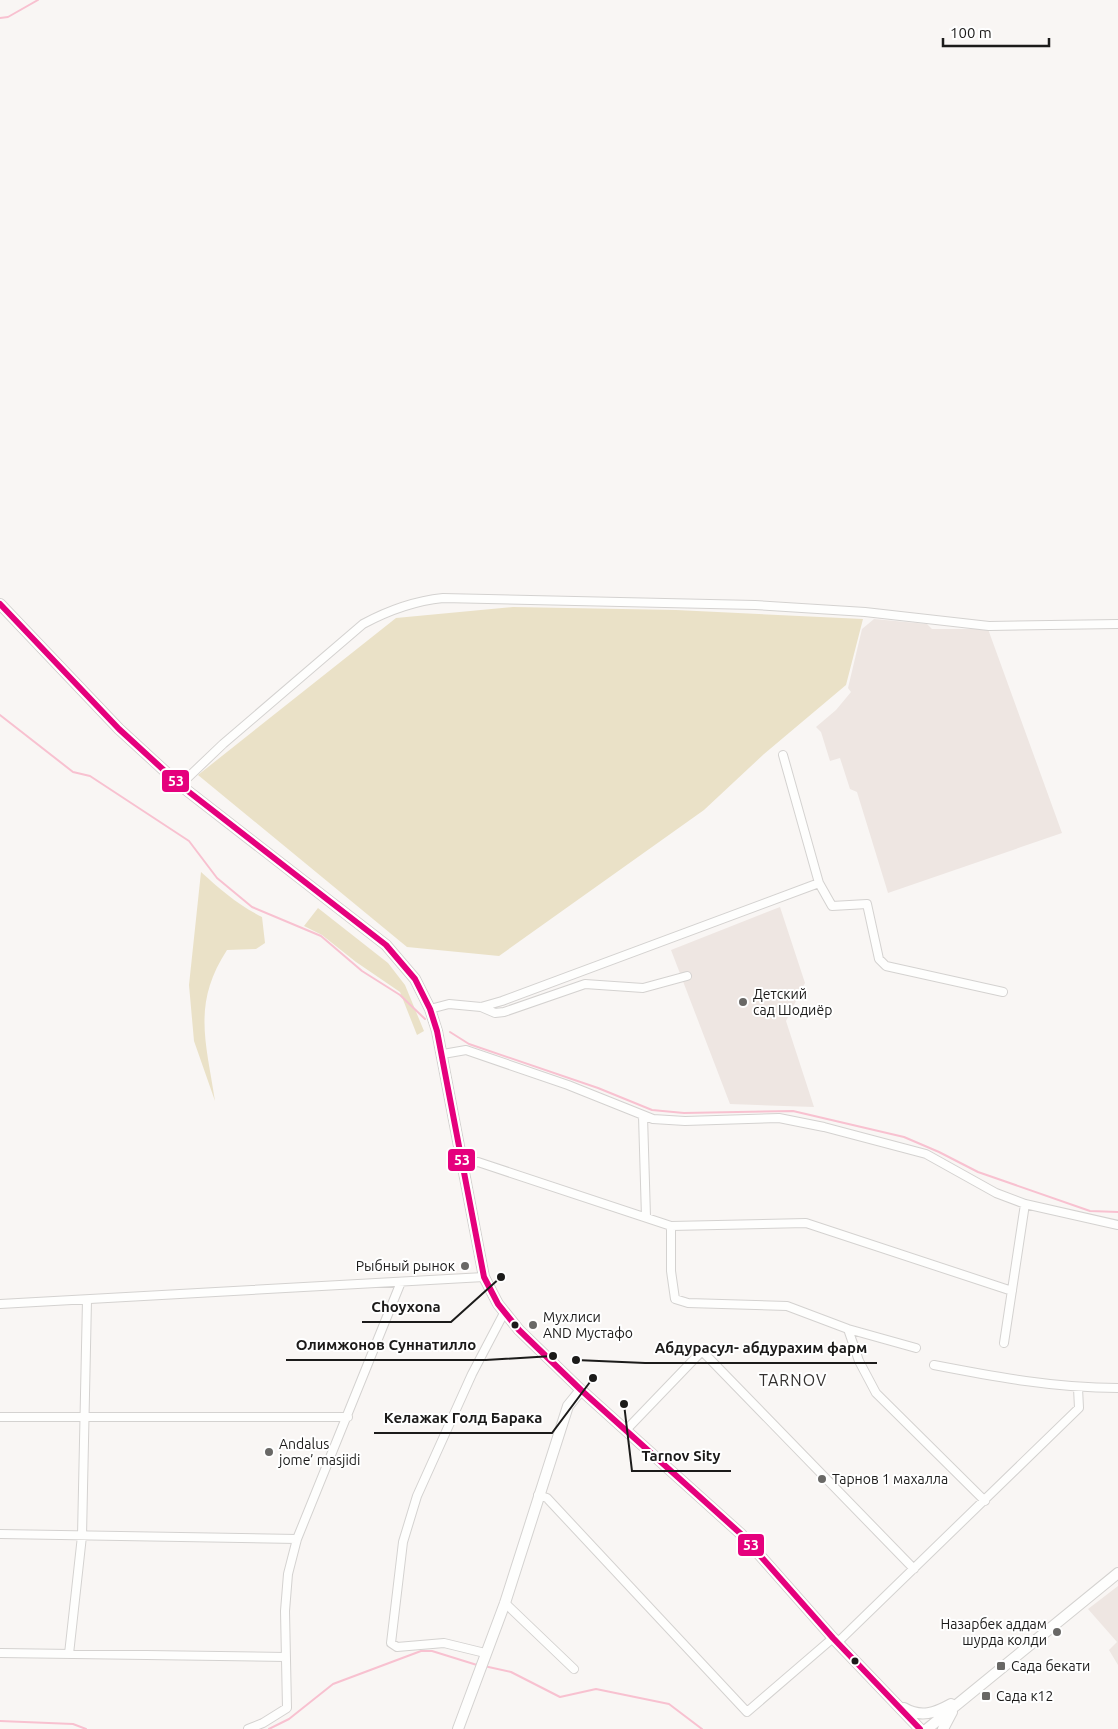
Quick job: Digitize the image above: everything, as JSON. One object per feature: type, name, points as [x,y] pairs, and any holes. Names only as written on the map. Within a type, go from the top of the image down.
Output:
[{"type":"main road","points":[[0,604],[119,730],[180,785],[386,945],[415,980],[430,1009],[443,1054],[484,1277],[504,1313],[581,1390],[741,1534],[835,1640],[920,1729]]},
{"type":"main road","points":[[458,1729],[505,1603],[568,1406],[581,1390]]},
{"type":"main road","points":[[927,1729],[1118,1573]]},
{"type":"main road","points":[[896,1704],[914,1713],[924,1714],[939,1710],[965,1697]]},
{"type":"main road","points":[[943,1729],[948,1718],[965,1697]]},
{"type":"street","points":[[180,785],[223,744],[363,624],[385,613],[422,600],[453,598],[755,605],[865,612],[989,626],[1118,624]]},
{"type":"street","points":[[782,755],[819,883],[832,906],[867,904],[879,959],[886,966],[1003,992]]},
{"type":"street","points":[[481,1007],[819,883]]},
{"type":"street","points":[[430,1009],[449,1004],[481,1007],[495,1013],[504,1012],[585,984],[643,988],[687,976]]},
{"type":"street","points":[[443,1054],[466,1050],[568,1085],[643,1116],[663,1121],[778,1118],[824,1127],[926,1154],[996,1193],[1025,1204],[1118,1225]]},
{"type":"street","points":[[643,1116],[646,1217]]},
{"type":"street","points":[[464,1165],[478,1162],[671,1226],[806,1223],[1012,1291]]},
{"type":"street","points":[[1004,1343],[1025,1204]]},
{"type":"street","points":[[671,1226],[671,1271],[675,1299],[688,1303],[787,1306],[848,1329],[916,1348]]},
{"type":"street","points":[[0,1304],[484,1277]]},
{"type":"street","points":[[248,1729],[264,1723],[286,1708],[285,1611],[288,1574],[297,1539],[348,1417],[401,1282]]},
{"type":"street","points":[[69,1654],[82,1536],[87,1300]]},
{"type":"street","points":[[484,1656],[444,1643],[397,1647],[391,1643],[403,1542],[417,1496],[472,1374],[504,1313]]},
{"type":"street","points":[[848,1329],[859,1361],[876,1393],[985,1501]]},
{"type":"street","points":[[627,1430],[702,1351],[914,1569]]},
{"type":"street","points":[[934,1366],[1036,1384],[1078,1388],[1118,1388]]},
{"type":"street","points":[[538,1495],[547,1498],[747,1712],[835,1640],[914,1569],[985,1501],[1079,1408],[1078,1388]]},
{"type":"street","points":[[0,1417],[348,1417]]},
{"type":"street","points":[[0,1534],[297,1539]]},
{"type":"street","points":[[505,1603],[574,1669]]},
{"type":"street","points":[[0,1652],[286,1657]]},
{"type":"shaded area","points":[[513,607],[676,610],[863,619],[846,685],[764,754],[704,810],[499,956],[407,947],[198,775],[396,618]]},
{"type":"shaded area","points":[[874,619],[927,624],[932,629],[988,629],[1062,833],[888,893],[857,792],[850,789],[840,758],[830,761],[821,732],[816,727],[836,710],[851,692],[848,688],[862,629]]},
{"type":"shaded area","points":[[201,872],[237,902],[262,917],[265,943],[256,949],[227,950],[209,988],[204,1023],[215,1101],[194,1041],[189,985]]},
{"type":"shaded area","name":"Детский сад Шодиёр","points":[[780,907],[805,983],[786,1021],[814,1107],[730,1104],[671,950]]},
{"type":"shaded area","points":[[318,908],[388,963],[405,985],[424,1031],[417,1035],[400,992],[356,962],[322,935],[304,926]]},
{"type":"shaded area","points":[[1118,1586],[1118,1665],[1109,1650],[1117,1642],[1088,1609]]},
{"type":"waterway","points":[[0,18],[8,17],[38,0]]},
{"type":"waterway","points":[[0,715],[73,772],[90,776],[189,841],[217,878],[252,907],[321,936],[362,971],[400,995],[425,1019]]},
{"type":"waterway","points":[[450,1032],[469,1044],[598,1088],[652,1110],[684,1113],[793,1111],[904,1137],[978,1172],[1090,1211],[1118,1212]]},
{"type":"waterway","points":[[269,1729],[289,1719],[333,1684],[421,1651],[432,1651],[477,1665]]},
{"type":"waterway","points":[[484,1666],[511,1672],[560,1697],[596,1689],[669,1704],[702,1729]]},
{"type":"waterway","points":[[0,1721],[73,1724],[86,1729]]},
{"type":"transit line","name":"53","points":[[0,604],[119,729],[180,785],[386,945],[415,979],[430,1009],[437,1031],[484,1277],[498,1304],[519,1330],[581,1390],[741,1534],[833,1638],[920,1729]]},
{"type":"place","name":"Детский сад Шодиёр","points":[[743,1002]]},
{"type":"place","name":"Рыбный рынок","points":[[465,1266]]},
{"type":"place","name":"Choyxona","points":[[501,1277]]},
{"type":"place","name":"Мухлиси AND Мустафо","points":[[533,1325]]},
{"type":"place","name":"Олимжонов Суннатилло","points":[[553,1356]]},
{"type":"place","name":"Абдурасул- абдурахим фарм","points":[[576,1360]]},
{"type":"place","name":"Келажак Голд Барака","points":[[593,1378]]},
{"type":"place","name":"Tarnov Sity","points":[[624,1404]]},
{"type":"place","name":"Andalus jome’ masjidi","points":[[269,1452]]},
{"type":"place","name":"Тарнов 1 махалла","points":[[822,1479]]},
{"type":"place","name":"Назарбек аддам шурда колди","points":[[1057,1632]]},
{"type":"place","name":"Сада бекати","points":[[1001,1666]]},
{"type":"place","name":"Сада к12","points":[[986,1696]]},
{"type":"district","name":"TARNOV","points":[[793,1380]]}]
